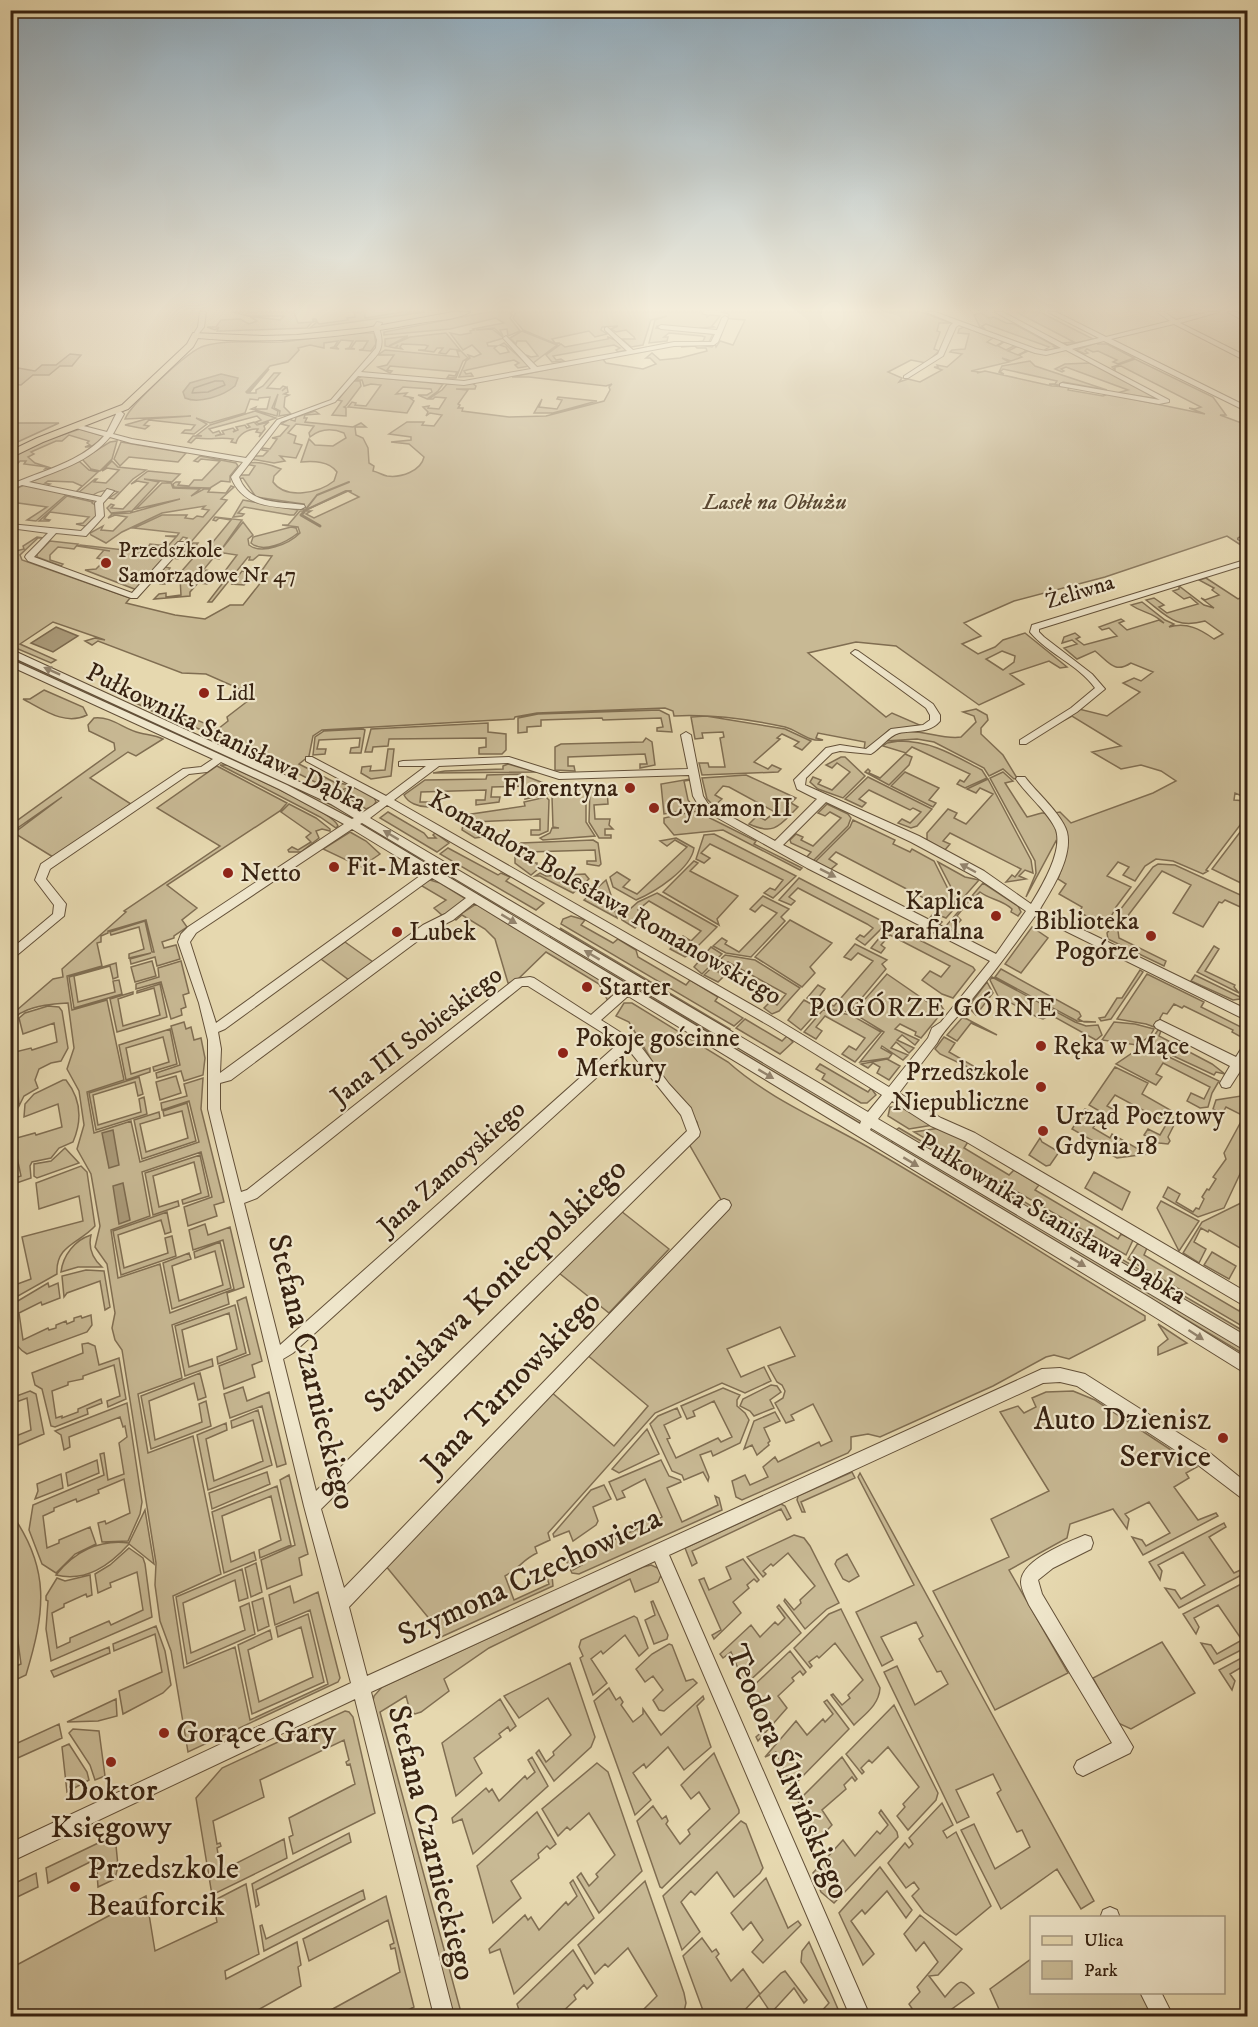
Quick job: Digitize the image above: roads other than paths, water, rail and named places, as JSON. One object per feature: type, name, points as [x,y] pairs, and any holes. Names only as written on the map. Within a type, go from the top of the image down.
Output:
[{"type":"main road","points":[[10,455],[113,407]]},
{"type":"main road","points":[[10,448],[118,411],[124,407]]},
{"type":"street","points":[[301,507],[256,501],[246,496],[235,480],[236,473],[279,422],[321,407]]},
{"type":"street","points":[[10,488],[83,455],[111,435],[120,417],[118,411]]},
{"type":"street","points":[[76,424],[131,441],[247,460]]},
{"type":"street","points":[[21,483],[101,500]]},
{"type":"street","points":[[10,526],[83,534],[100,516],[98,506],[110,491]]},
{"type":"street","points":[[54,531],[29,557],[31,559],[134,596],[181,544]]},
{"type":"street","points":[[1248,537],[1242,539],[1248,542]]},
{"type":"street","name":"Żeliwna","points":[[1023,742],[1074,710],[1100,689],[1039,638],[1033,629],[1035,627],[1248,561]]},
{"type":"street","name":"Pułkownika Stanisława Dąbka","points":[[10,652],[315,791],[432,872],[474,898],[543,932],[627,990],[1248,1345]]},
{"type":"street","points":[[855,653],[930,706],[934,712],[934,719],[930,725],[922,729],[893,731],[868,752],[840,747],[826,752],[799,780],[801,787],[915,839],[980,874],[1034,911],[1248,1016]]},
{"type":"street","name":"Pułkownika Stanisława Dąbka","points":[[10,662],[357,821],[865,1126],[1248,1368]]},
{"type":"street","points":[[686,735],[698,796],[704,806],[776,846],[996,959]]},
{"type":"street","points":[[10,957],[58,916],[60,904],[40,880],[45,867],[187,771],[203,770],[220,758]]},
{"type":"street","name":"Komandora Bolesława Romanowskiego","points":[[309,759],[387,801],[782,1028],[944,1126],[979,1143],[1248,1301]]},
{"type":"street","points":[[403,764],[510,760],[559,776],[693,772]]},
{"type":"street","name":"Stefana Czarnieckiego","points":[[437,763],[387,801],[188,933],[184,942],[211,1029],[216,1059],[212,1090],[214,1109],[312,1506],[340,1604],[444,2016]]},
{"type":"street","points":[[865,1126],[929,1045],[936,1031],[945,1025],[1034,911],[1061,859],[1062,834],[1056,819],[1043,808],[1021,779]]},
{"type":"street","points":[[776,846],[824,798]]},
{"type":"street","points":[[211,1029],[221,1026],[432,872]]},
{"type":"street","points":[[214,1080],[227,1076],[427,928],[474,898]]},
{"type":"street","name":"Jana III Sobieskiego","points":[[237,1200],[252,1194],[519,982],[530,981],[592,1021]]},
{"type":"street","points":[[627,990],[592,1021],[628,1042]]},
{"type":"street","points":[[1160,1025],[1238,1064]]},
{"type":"street","name":"Stanisława Koniecpolskiego","points":[[312,1506],[694,1132],[686,1112],[652,1072],[635,1047],[628,1042]]},
{"type":"street","name":"Jana Zamoyskiego","points":[[275,1355],[288,1348],[628,1042]]},
{"type":"street","points":[[1226,1083],[1248,1047]]},
{"type":"street","name":"Jana Tarnowskiego","points":[[340,1604],[724,1205]]},
{"type":"street","name":"Szymona Czechowicza","points":[[10,1853],[360,1688],[1042,1376],[1060,1375],[1080,1379],[1204,1459],[1248,1495]]},
{"type":"street","points":[[1083,1767],[1124,1747],[1035,1599],[1030,1577],[1037,1569],[1085,1543]]},
{"type":"street","name":"Teodora Śliwińskiego","points":[[659,1551],[860,2016]]},
{"type":"street","points":[[1151,1994],[1163,2016]]},
{"type":"water","points":[[56,627],[78,636],[53,652],[31,643]]},
{"type":"water","points":[[113,1130],[119,1165],[109,1168],[102,1133]]},
{"type":"water","points":[[123,1183],[130,1220],[119,1224],[113,1186]]},
{"type":"waterway","points":[[306,509],[317,495],[349,482]]},
{"type":"waterway","points":[[306,510],[346,491],[351,491]]},
{"type":"waterway","points":[[304,512],[301,515],[320,526]]},
{"type":"place","name":"Przedszkole Samorządowe Nr 47","points":[[106,563]]},
{"type":"place","name":"Lidl","points":[[204,693]]},
{"type":"place","name":"Florentyna","points":[[630,788]]},
{"type":"place","name":"Cynamon II","points":[[654,808]]},
{"type":"place","name":"Fit-Master","points":[[334,867]]},
{"type":"place","name":"Netto","points":[[228,873]]},
{"type":"place","name":"Kaplica Parafialna","points":[[996,916]]},
{"type":"place","name":"Lubek","points":[[397,932]]},
{"type":"place","name":"Biblioteka Pogórze","points":[[1151,936]]},
{"type":"place","name":"Starter","points":[[587,987]]},
{"type":"place","name":"Ręka w Mące","points":[[1041,1046]]},
{"type":"place","name":"Pokoje gościnne Merkury","points":[[563,1053]]},
{"type":"place","name":"Przedszkole Niepubliczne","points":[[1041,1087]]},
{"type":"place","name":"Urząd Pocztowy Gdynia 18","points":[[1043,1131]]},
{"type":"place","name":"Auto Dzienisz Service","points":[[1223,1438]]},
{"type":"place","name":"Gorące Gary","points":[[164,1733]]},
{"type":"place","name":"Doktor Księgowy","points":[[111,1762]]},
{"type":"place","name":"Przedszkole Beauforcik","points":[[75,1887]]},
{"type":"district","name":"POGÓRZE GÓRNE","points":[[933,1008]]},
{"type":"park label","name":"Lasek na Obłużu","points":[[775,502]]}]
